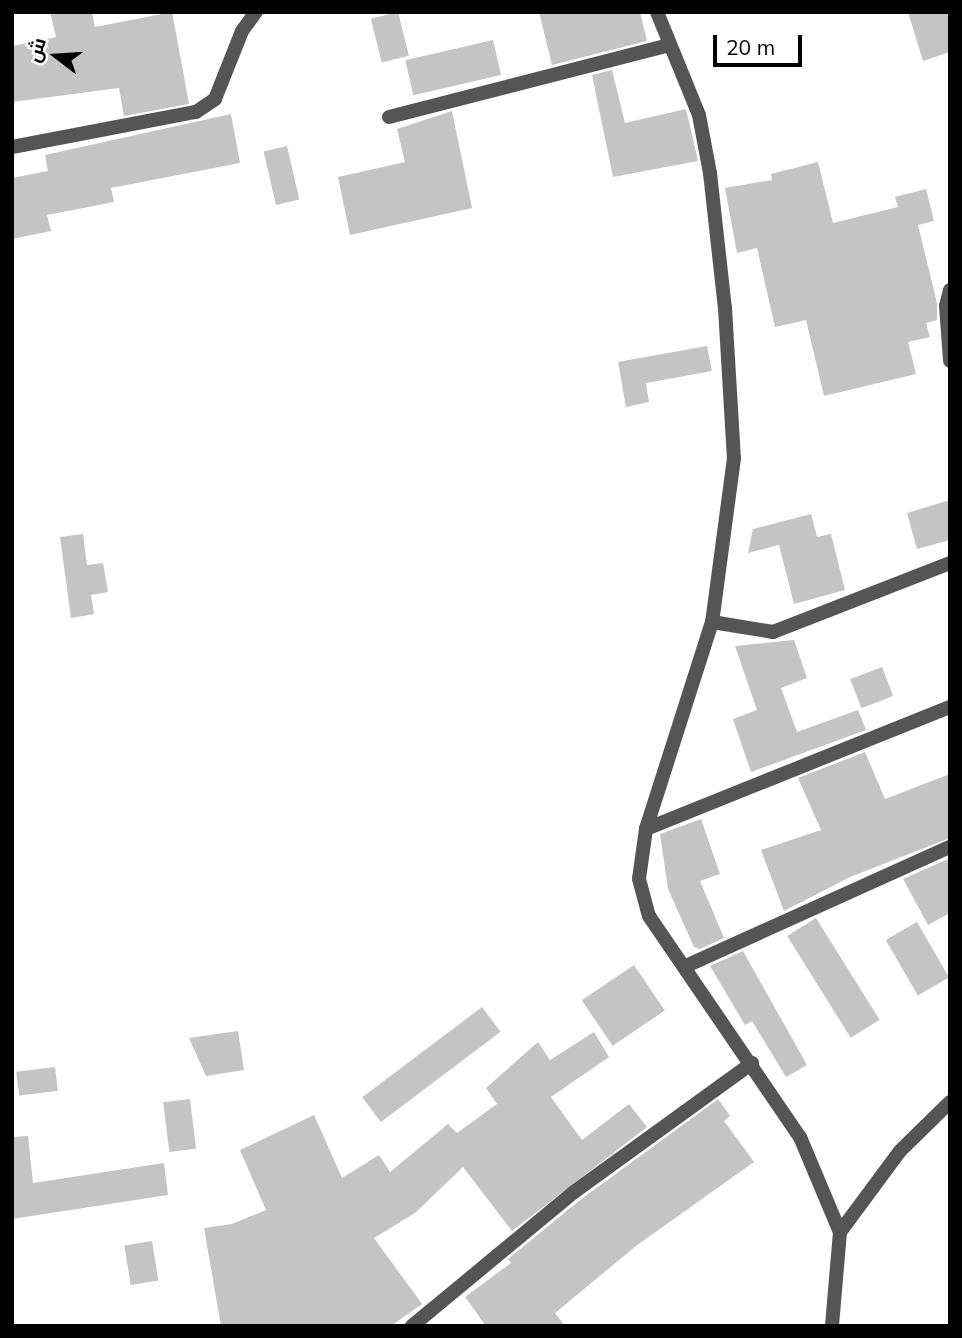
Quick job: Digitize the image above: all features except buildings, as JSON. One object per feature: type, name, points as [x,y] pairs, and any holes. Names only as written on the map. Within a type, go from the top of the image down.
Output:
[{"type":"street","points":[[12,147],[197,112],[215,99],[242,31],[256,12]]},
{"type":"street","points":[[657,12],[699,116],[710,173],[725,308],[734,458],[712,622],[646,829],[639,879],[649,916],[687,966],[800,1137],[840,1232],[832,1326]]},
{"type":"street","points":[[389,117],[669,45]]},
{"type":"street","points":[[950,290],[946,306],[950,361]]},
{"type":"street","points":[[712,622],[773,632],[950,563]]},
{"type":"street","points":[[646,829],[950,707]]},
{"type":"street","points":[[687,966],[950,847]]},
{"type":"street","points":[[412,1326],[574,1192],[752,1063]]},
{"type":"street","points":[[840,1232],[900,1151],[950,1102]]}]
